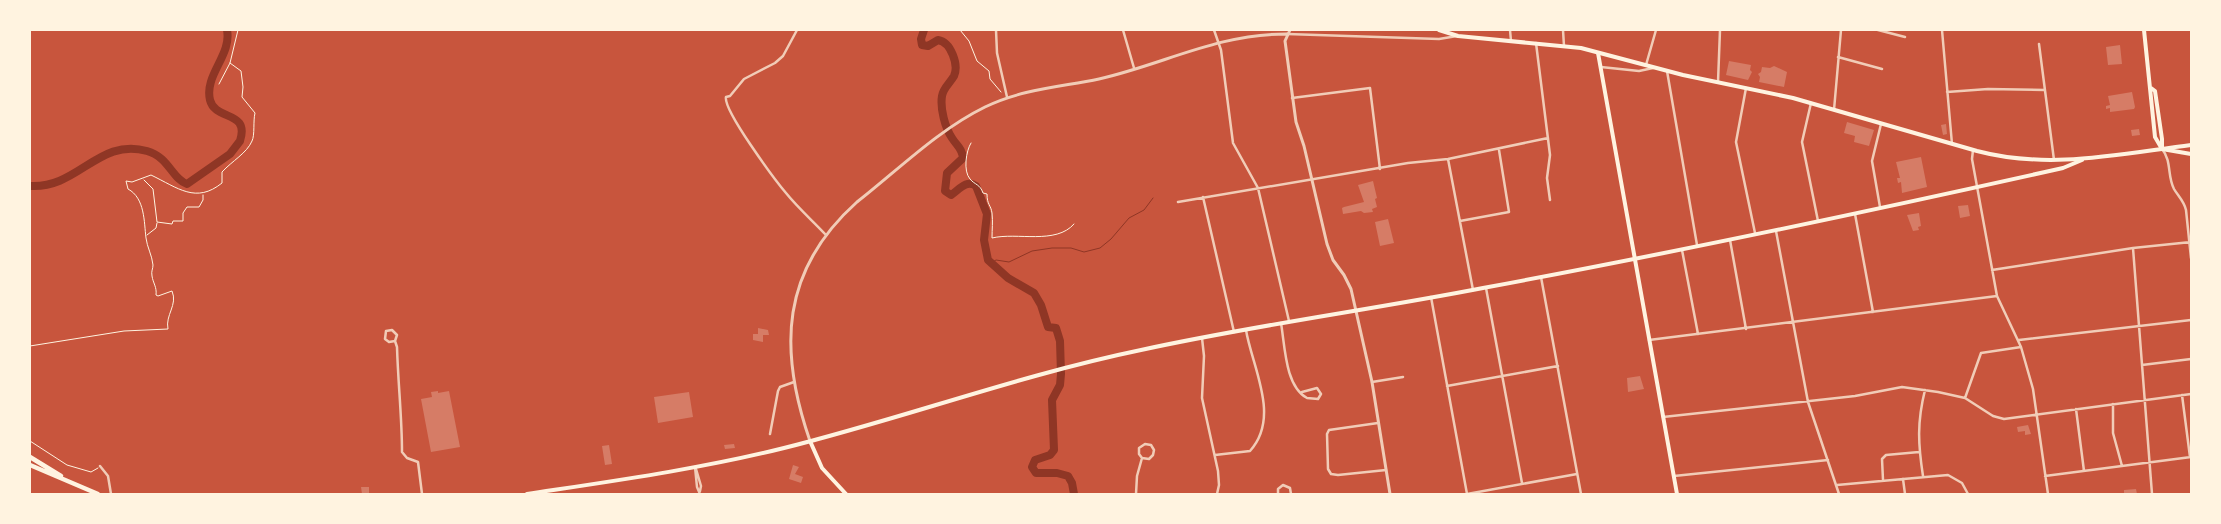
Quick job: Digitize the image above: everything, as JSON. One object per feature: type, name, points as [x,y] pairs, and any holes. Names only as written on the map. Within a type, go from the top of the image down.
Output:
[{"type":"highway","points":[[30,457],[70,482]]},
{"type":"highway","points":[[30,465],[98,494]]},
{"type":"main road","points":[[1439,30],[1458,36],[1564,46],[1598,53],[1667,71],[1811,103],[1973,150],[2016,159],[2082,160],[2191,145]]},
{"type":"main road","points":[[2144,30],[2151,88],[2149,93],[2156,140],[2162,149],[2191,154]]},
{"type":"main road","points":[[1598,53],[1677,494]]},
{"type":"main road","points":[[527,494],[543,493],[696,467],[810,441],[1065,368],[1138,350],[1289,321],[1486,288],[1776,230],[2063,168],[2082,160]]},
{"type":"main road","points":[[810,441],[822,468],[846,494]]},
{"type":"street","points":[[796,30],[783,56],[775,63],[744,79],[730,96],[726,97],[726,101],[732,116],[785,192],[826,235]]},
{"type":"street","points":[[996,30],[997,53],[1007,97]]},
{"type":"street","points":[[1123,30],[1134,68]]},
{"type":"street","points":[[1214,30],[1218,42],[1233,143],[1258,188],[1289,321]]},
{"type":"street","points":[[1258,30],[1258,35]]},
{"type":"street","points":[[1510,30],[1511,41]]},
{"type":"street","points":[[1563,30],[1564,46]]},
{"type":"street","points":[[1646,66],[1656,30]]},
{"type":"street","points":[[1718,82],[1720,30]]},
{"type":"street","points":[[1834,110],[1841,30]]},
{"type":"street","points":[[1878,30],[1905,37]]},
{"type":"street","points":[[1942,30],[1952,144]]},
{"type":"street","points":[[1289,32],[1285,41],[1296,122],[1312,180],[1326,244],[1333,260],[1349,282],[1372,382],[1390,494]]},
{"type":"street","points":[[810,441],[794,382],[789,346],[792,312],[805,268],[826,235],[857,202],[954,126],[983,108],[1025,91],[1099,79],[1218,42],[1289,32],[1439,39],[1458,36]]},
{"type":"street","points":[[1536,43],[1548,138],[1550,161],[1547,178],[1550,200]]},
{"type":"street","points":[[2039,44],[2054,161]]},
{"type":"street","points":[[1838,57],[1882,69]]},
{"type":"street","points":[[1601,67],[1638,71],[1654,67]]},
{"type":"street","points":[[1667,71],[1696,245]]},
{"type":"street","points":[[1292,98],[1370,88],[1380,169]]},
{"type":"street","points":[[1746,88],[1736,142],[1756,233]]},
{"type":"street","points":[[1947,92],[1988,89],[2045,90]]},
{"type":"street","points":[[1811,103],[1802,142],[1818,220]]},
{"type":"street","points":[[1880,207],[1872,159],[1882,124]]},
{"type":"street","points":[[1178,202],[1448,159],[1499,150],[1548,138]]},
{"type":"street","points":[[2162,149],[2170,164],[2173,188],[2184,203],[2191,258]]},
{"type":"street","points":[[1460,221],[1509,212],[1499,150]]},
{"type":"street","points":[[1973,150],[1972,159],[1997,296],[2021,347],[2033,389],[2048,494]]},
{"type":"street","points":[[1448,159],[1473,290]]},
{"type":"street","points":[[1203,197],[1234,332]]},
{"type":"street","points":[[1855,212],[1873,312]]},
{"type":"street","points":[[1776,230],[1808,402],[1839,494]]},
{"type":"street","points":[[1730,239],[1746,328]]},
{"type":"street","points":[[1992,270],[2133,248],[2190,242]]},
{"type":"street","points":[[1682,248],[1698,334]]},
{"type":"street","points":[[2133,248],[2152,494]]},
{"type":"street","points":[[1541,277],[1581,494]]},
{"type":"street","points":[[1486,288],[1522,483]]},
{"type":"street","points":[[1649,340],[1997,296]]},
{"type":"street","points":[[1431,297],[1467,494],[1577,474]]},
{"type":"street","points":[[2018,340],[2191,320]]},
{"type":"street","points":[[1281,323],[1292,378],[1296,387],[1308,398],[1318,399],[1321,394],[1316,388],[1302,392]]},
{"type":"street","points":[[395,341],[389,342],[385,339],[386,331],[392,330],[397,335],[395,341],[398,347],[399,403],[402,412],[402,452],[407,458],[418,462],[422,494]]},
{"type":"street","points":[[1215,455],[1250,451],[1257,444],[1262,424],[1264,401],[1246,330]]},
{"type":"street","points":[[1202,338],[1204,356],[1202,398],[1215,455],[1219,485],[1217,494]]},
{"type":"street","points":[[1965,398],[1981,353],[2021,347]]},
{"type":"street","points":[[2142,366],[2191,359]]},
{"type":"street","points":[[1447,386],[1558,366]]},
{"type":"street","points":[[1372,382],[1403,377]]},
{"type":"street","points":[[770,434],[778,391],[780,387],[794,382]]},
{"type":"street","points":[[1663,417],[1808,402],[1855,396],[1894,388],[1925,390],[1965,398],[1993,416],[2004,419],[2191,394]]},
{"type":"street","points":[[1923,476],[1919,452],[1918,415],[1925,390]]},
{"type":"street","points":[[2045,476],[2190,457],[2182,395]]},
{"type":"street","points":[[2113,404],[2113,433],[2122,466]]},
{"type":"street","points":[[2076,409],[2084,471]]},
{"type":"street","points":[[1378,423],[1329,430],[1327,434],[1328,469],[1331,474],[1338,475],[1386,470]]},
{"type":"street","points":[[1136,494],[1136,476],[1142,458],[1139,454],[1139,448],[1145,444],[1151,445],[1154,450],[1153,455],[1150,459],[1142,458]]},
{"type":"street","points":[[1883,480],[1882,459],[1886,455],[1919,452]]},
{"type":"street","points":[[1674,476],[1828,460]]},
{"type":"street","points":[[100,466],[107,475],[111,494]]},
{"type":"street","points":[[696,467],[697,487],[700,492]]},
{"type":"street","points":[[1837,485],[1948,475],[1962,483],[1968,494]]},
{"type":"street","points":[[1903,479],[1905,494]]},
{"type":"street","points":[[1278,494],[1279,487],[1283,485],[1290,488],[1291,494]]},
{"type":"street","points":[[1672,494],[1677,494]]},
{"type":"path","points":[[218,84],[230,63],[238,30]]},
{"type":"path","points":[[960,30],[969,41],[976,61],[989,71],[990,79],[1001,92]]},
{"type":"path","points":[[30,346],[124,331],[168,328],[167,321],[175,301],[174,297],[172,291],[158,296],[156,294],[151,272],[153,267],[152,257],[146,236],[146,222],[138,198],[127,186],[126,181],[143,180],[151,175],[194,194],[212,191],[222,183],[222,172],[243,154],[252,142],[255,113],[242,97],[241,71],[230,63]]},
{"type":"path","points":[[971,143],[967,150],[969,178],[980,186],[983,193],[987,194],[986,204],[992,214],[991,221],[994,226],[992,238],[1001,236],[1044,236],[1064,233],[1074,224]]},
{"type":"path","points":[[143,180],[153,190],[157,222],[156,228],[146,236]]},
{"type":"path","points":[[157,222],[172,224],[173,221],[183,222],[183,213],[187,207],[198,207],[204,200],[203,194]]},
{"type":"path","points":[[30,440],[71,467],[91,472],[100,466]]},
{"type":"building","points":[[2120,45],[2122,64],[2108,65],[2106,47]]},
{"type":"building","points":[[1729,61],[1751,65],[1750,70],[1752,72],[1748,80],[1726,75]]},
{"type":"building","points":[[1774,66],[1787,72],[1784,87],[1759,82],[1760,77],[1758,74],[1761,72],[1762,67],[1770,68]]},
{"type":"building","points":[[2132,92],[2134,109],[2110,112],[2110,108],[2106,109],[2106,106],[2110,105],[2108,96]]},
{"type":"building","points":[[1847,122],[1874,130],[1869,146],[1854,142],[1855,136],[1844,133]]},
{"type":"building","points":[[1946,124],[1947,134],[1943,135],[1941,125]]},
{"type":"building","points":[[2139,129],[2140,135],[2132,136],[2131,130]]},
{"type":"building","points":[[1921,157],[1927,187],[1902,193],[1901,182],[1898,183],[1897,178],[1900,178],[1896,162]]},
{"type":"building","points":[[1373,181],[1377,207],[1372,209],[1373,212],[1364,213],[1361,211],[1343,214],[1342,208],[1364,202],[1358,185]]},
{"type":"building","points":[[1968,205],[1970,216],[1960,218],[1958,206]]},
{"type":"building","points":[[1919,213],[1921,226],[1918,227],[1919,230],[1913,231],[1907,215]]},
{"type":"building","points":[[1388,219],[1394,243],[1380,246],[1375,222]]},
{"type":"building","points":[[758,328],[768,330],[769,335],[763,335],[763,342],[753,340],[753,334],[758,334]]},
{"type":"building","points":[[1640,376],[1644,389],[1628,392],[1627,378]]},
{"type":"building","points":[[438,391],[438,393],[449,391],[460,447],[431,452],[421,399],[432,397],[431,392]]},
{"type":"building","points":[[689,392],[693,417],[658,423],[654,397]]},
{"type":"building","points":[[2028,425],[2031,434],[2025,435],[2025,431],[2018,432],[2017,427]]},
{"type":"building","points":[[734,444],[735,448],[725,449],[724,445]]},
{"type":"building","points":[[609,445],[612,464],[605,465],[602,446]]},
{"type":"building","points":[[793,465],[799,467],[795,474],[803,477],[801,483],[789,479]]},
{"type":"building","points":[[361,487],[369,487],[369,494],[362,494]]},
{"type":"building","points":[[2136,489],[2137,494],[2124,494],[2124,490]]},
{"type":"waterway","points":[[30,186],[47,185],[62,180],[115,151],[130,149],[147,151],[154,154],[178,178],[187,184],[230,154],[240,141],[242,131],[240,124],[213,107],[209,91],[214,73],[226,48],[227,30]]},
{"type":"waterway","points":[[924,30],[921,39],[922,45],[928,46],[938,40],[943,42],[950,49],[955,60],[954,76],[945,88],[942,106],[947,129],[960,149],[963,158],[947,173],[945,191],[951,195],[966,184],[976,186],[987,214],[984,240],[988,260],[1008,278],[1034,293],[1041,305],[1048,327],[1056,328],[1060,341],[1061,374],[1060,385],[1052,400],[1054,450],[1050,455],[1035,460],[1032,467],[1036,473],[1057,473],[1068,476],[1072,483],[1074,494]]},
{"type":"waterway","points":[[991,263],[996,260],[1009,262],[1032,251],[1052,248],[1071,248],[1084,252],[1100,248],[1111,239],[1129,218],[1144,210],[1153,198]]}]
